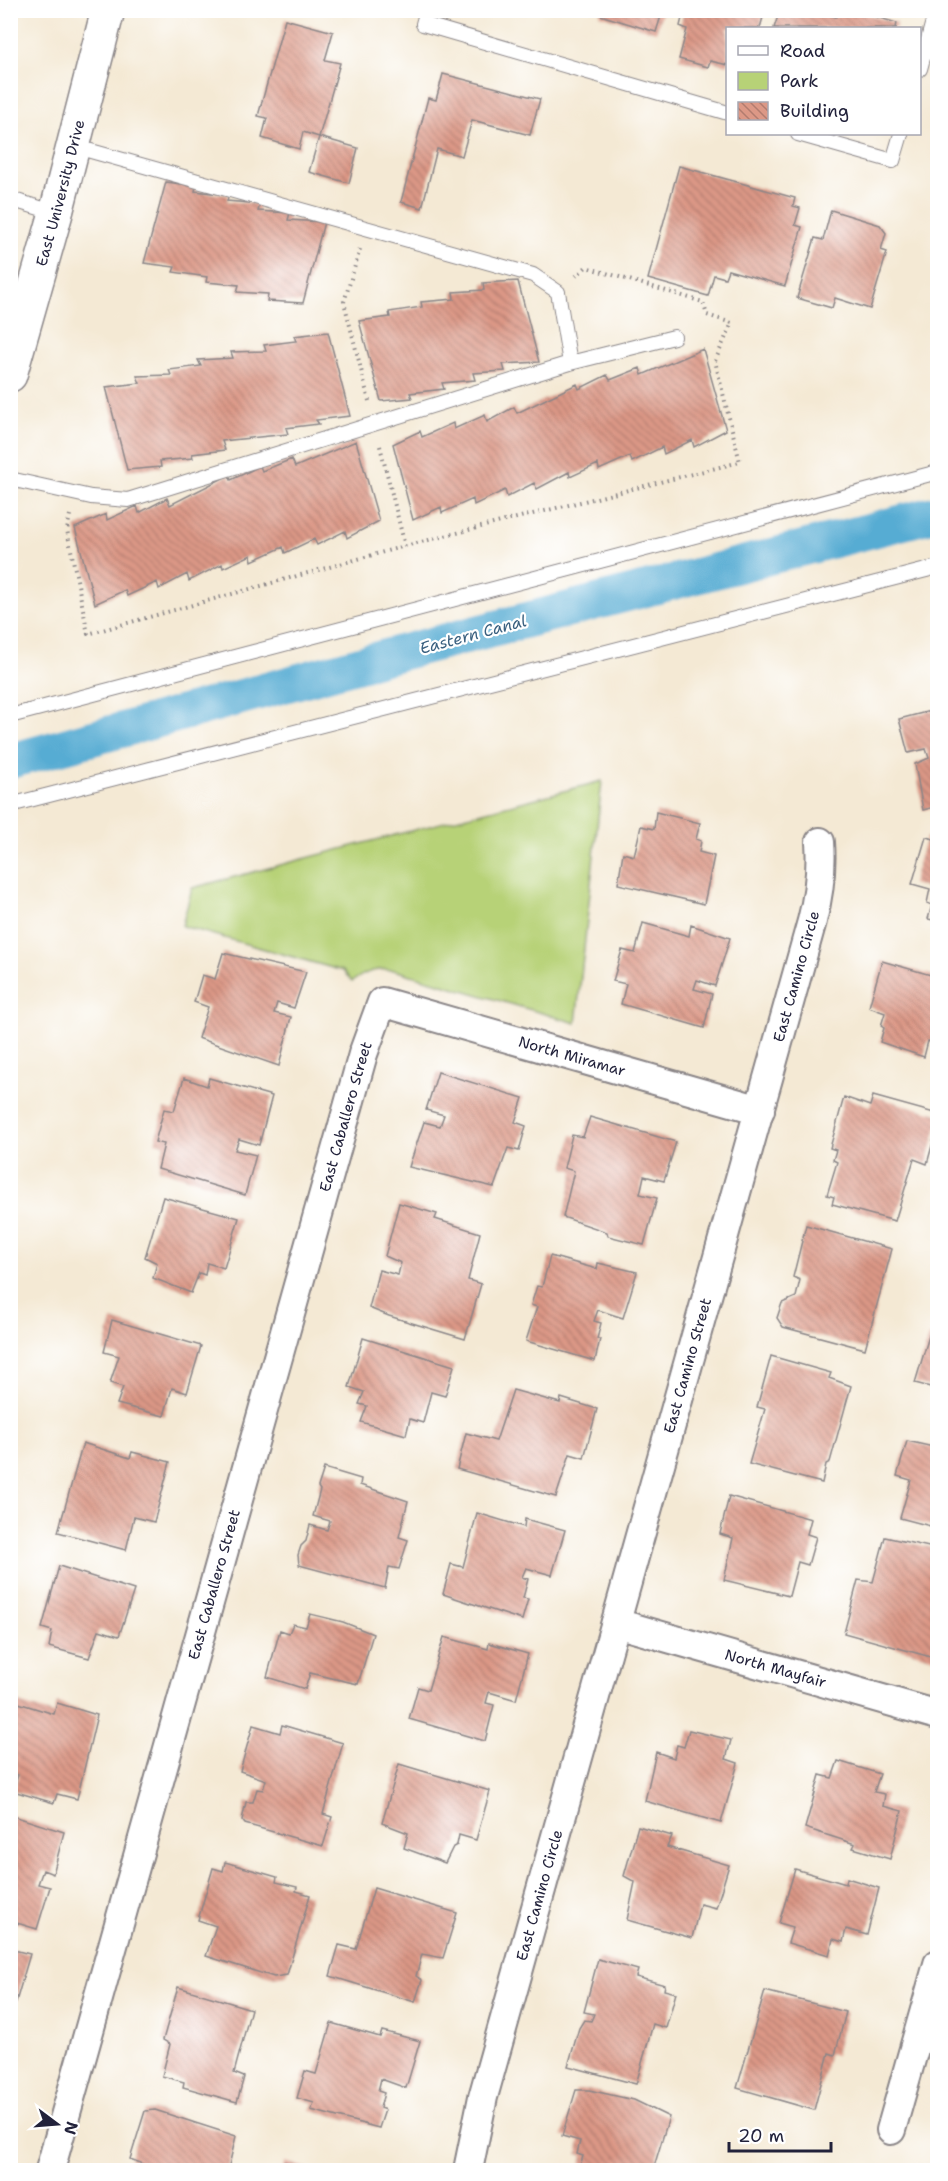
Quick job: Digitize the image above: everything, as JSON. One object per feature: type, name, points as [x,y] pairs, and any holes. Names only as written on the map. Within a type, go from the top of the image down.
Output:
[{"type":"main road","name":"East University Drive","points":[[10,375],[56,213],[108,10]]},
{"type":"street","name":"East Camino Circle","points":[[760,1110],[819,893],[822,866],[820,842]]},
{"type":"street","name":"North Miramar","points":[[382,1002],[760,1110]]},
{"type":"street","name":"East Caballero Street","points":[[50,2170],[363,1054],[382,1002]]},
{"type":"street","name":"East Camino Street","points":[[616,1623],[760,1110]]},
{"type":"street","name":"East Camino Circle","points":[[468,2170],[483,2097],[616,1623]]},
{"type":"street","name":"North Mayfair","points":[[616,1623],[938,1715]]},
{"type":"street","points":[[891,2130],[938,1964]]},
{"type":"lane","points":[[427,10],[423,24],[726,112]]},
{"type":"lane","points":[[921,65],[936,10]]},
{"type":"lane","points":[[802,135],[893,161],[901,135]]},
{"type":"lane","points":[[73,146],[533,275],[558,292],[570,363]]},
{"type":"lane","points":[[10,199],[56,213]]},
{"type":"lane","points":[[10,479],[74,494],[128,500],[570,363],[674,337]]},
{"type":"lane","points":[[10,716],[938,472]]},
{"type":"lane","points":[[10,805],[938,567]]},
{"type":"path","points":[[366,228],[344,302],[405,546]]},
{"type":"path","points":[[74,494],[67,530],[88,634],[405,546],[740,462],[715,361],[732,323],[708,315],[703,302],[586,267],[558,292]]},
{"type":"green space","points":[[602,781],[576,1023],[394,970],[372,971],[352,982],[343,971],[182,926],[192,888]]},
{"type":"building","points":[[601,10],[672,10],[671,15],[662,13],[656,32],[600,15]]},
{"type":"building","points":[[684,10],[765,10],[760,27],[726,27],[726,65],[710,61],[708,67],[679,59],[687,29],[680,26]]},
{"type":"building","points":[[780,10],[812,10],[836,17],[838,10],[852,10],[897,23],[896,27],[774,27]]},
{"type":"building","points":[[285,19],[333,32],[325,60],[340,63],[319,137],[303,132],[299,149],[262,138],[267,118],[258,116]]},
{"type":"building","points":[[443,74],[540,99],[530,135],[472,120],[462,156],[437,149],[422,208],[401,202],[428,98],[436,100]]},
{"type":"building","points":[[319,137],[358,148],[349,183],[309,172]]},
{"type":"building","points":[[679,166],[795,198],[793,206],[800,208],[795,225],[802,227],[785,286],[728,270],[725,278],[714,275],[708,296],[648,279]]},
{"type":"building","points":[[166,182],[196,186],[195,191],[229,195],[227,201],[260,204],[258,211],[290,213],[288,220],[324,222],[303,303],[267,301],[268,294],[237,292],[239,285],[206,282],[207,277],[173,272],[175,267],[144,263]]},
{"type":"building","points":[[831,210],[880,225],[886,233],[881,250],[887,252],[870,309],[835,298],[832,308],[797,298],[815,238],[823,240]]},
{"type":"building","points":[[518,281],[539,362],[503,364],[505,371],[473,373],[475,380],[442,383],[444,389],[410,393],[412,398],[381,401],[359,321],[390,317],[389,312],[422,307],[421,302],[454,299],[453,292],[484,290],[483,283]]},
{"type":"building","points":[[328,332],[350,416],[316,420],[319,424],[286,428],[288,434],[222,441],[225,450],[192,454],[193,458],[160,461],[161,467],[127,470],[106,387],[140,383],[137,376],[171,375],[169,370],[201,366],[198,360],[233,358],[231,352],[266,351],[264,345],[296,341],[294,336]]},
{"type":"building","points":[[703,349],[726,430],[694,447],[692,440],[664,454],[662,447],[632,462],[630,456],[599,470],[598,464],[570,477],[569,472],[537,489],[534,483],[507,497],[505,490],[474,505],[473,499],[442,513],[441,507],[413,520],[393,444],[420,431],[422,437],[453,423],[454,429],[485,415],[487,422],[514,407],[517,413],[577,384],[579,389],[607,375],[610,380],[640,368],[642,375]]},
{"type":"building","points":[[356,441],[379,521],[347,538],[345,531],[317,545],[314,539],[285,553],[283,547],[252,561],[251,555],[223,568],[222,564],[189,581],[187,574],[159,589],[157,582],[127,596],[125,590],[95,604],[75,528],[106,514],[107,520],[137,506],[139,513],[167,498],[170,505],[229,475],[231,480],[260,466],[262,471],[292,459],[295,467]]},
{"type":"building","points":[[938,709],[938,806],[923,810],[915,764],[929,758],[926,749],[908,753],[899,719]]},
{"type":"building","points":[[656,812],[700,823],[696,839],[701,841],[699,852],[714,856],[704,904],[618,884],[623,853],[634,856],[641,826],[654,829]]},
{"type":"building","points":[[926,837],[938,840],[938,921],[928,919],[932,905],[927,903],[930,889],[912,884]]},
{"type":"building","points":[[643,923],[689,936],[691,925],[730,938],[715,986],[697,980],[694,989],[712,994],[704,1028],[621,1004],[626,984],[613,981],[622,950],[635,953]]},
{"type":"building","points":[[223,953],[306,972],[294,1008],[277,1003],[274,1013],[291,1017],[279,1066],[198,1038],[208,1007],[194,1002],[202,975],[215,979]]},
{"type":"building","points":[[882,961],[938,977],[938,1044],[928,1041],[924,1057],[880,1042],[885,1013],[869,1007]]},
{"type":"building","points":[[438,1072],[523,1098],[515,1122],[526,1126],[519,1151],[508,1148],[494,1187],[409,1167],[424,1122],[440,1126],[444,1115],[426,1110]]},
{"type":"building","points":[[184,1078],[207,1086],[209,1078],[272,1096],[259,1145],[239,1139],[235,1150],[256,1155],[245,1195],[158,1169],[164,1144],[155,1142],[164,1109],[174,1111]]},
{"type":"building","points":[[873,1096],[938,1114],[938,1124],[927,1164],[914,1159],[895,1221],[832,1204],[834,1197],[827,1195],[837,1162],[833,1160],[836,1150],[830,1148],[844,1097],[870,1106]]},
{"type":"building","points":[[590,1117],[676,1142],[664,1181],[644,1176],[640,1194],[657,1198],[644,1245],[608,1236],[607,1232],[563,1217],[574,1171],[564,1168],[572,1135],[583,1137]]},
{"type":"building","points":[[163,1197],[239,1218],[224,1268],[207,1263],[205,1275],[199,1273],[191,1293],[153,1278],[157,1263],[145,1257]]},
{"type":"building","points":[[399,1203],[437,1214],[435,1219],[480,1233],[468,1280],[481,1284],[465,1339],[369,1308],[379,1270],[398,1275],[401,1263],[385,1256]]},
{"type":"building","points":[[806,1225],[892,1249],[865,1349],[783,1327],[777,1318],[782,1303],[796,1297],[800,1280],[793,1277]]},
{"type":"building","points":[[550,1256],[597,1269],[598,1263],[637,1272],[623,1318],[598,1310],[594,1321],[601,1323],[595,1361],[526,1341],[537,1307],[531,1305],[537,1286],[542,1287]]},
{"type":"building","points":[[112,1320],[201,1346],[187,1393],[172,1388],[164,1416],[117,1404],[123,1387],[110,1383],[119,1356],[104,1352]]},
{"type":"building","points":[[929,1336],[938,1338],[938,1389],[915,1383]]},
{"type":"building","points":[[363,1338],[454,1366],[445,1396],[431,1392],[423,1423],[410,1419],[406,1435],[361,1422],[367,1406],[359,1404],[364,1392],[349,1387]]},
{"type":"building","points":[[771,1356],[831,1373],[829,1378],[851,1386],[822,1483],[749,1464],[765,1409],[757,1407]]},
{"type":"building","points":[[513,1390],[560,1403],[561,1398],[597,1409],[584,1458],[570,1454],[556,1497],[457,1469],[466,1433],[496,1441]]},
{"type":"building","points":[[907,1441],[938,1448],[938,1528],[900,1518],[911,1480],[897,1476]]},
{"type":"building","points":[[83,1443],[130,1458],[132,1452],[170,1462],[154,1522],[134,1517],[126,1550],[58,1532]]},
{"type":"building","points":[[324,1468],[361,1479],[360,1485],[408,1501],[399,1537],[408,1540],[399,1569],[389,1567],[385,1588],[299,1565],[298,1555],[301,1546],[306,1541],[310,1525],[327,1530],[330,1521],[313,1516]]},
{"type":"building","points":[[729,1496],[811,1519],[807,1534],[816,1537],[808,1565],[798,1562],[789,1596],[724,1580],[733,1538],[720,1534]]},
{"type":"building","points":[[477,1513],[524,1527],[525,1519],[565,1530],[552,1575],[526,1568],[522,1577],[528,1579],[523,1598],[528,1599],[522,1620],[443,1594],[451,1564],[463,1567]]},
{"type":"building","points":[[885,1537],[938,1549],[938,1602],[934,1615],[938,1616],[938,1659],[844,1633],[858,1580],[873,1582]]},
{"type":"building","points":[[59,1566],[134,1590],[119,1636],[99,1630],[89,1658],[49,1647],[52,1631],[42,1628]]},
{"type":"building","points":[[310,1614],[343,1622],[373,1634],[358,1684],[310,1673],[305,1689],[267,1677],[280,1630],[289,1633],[293,1624],[306,1627]]},
{"type":"building","points":[[444,1637],[488,1649],[489,1643],[528,1654],[516,1700],[489,1692],[486,1703],[494,1705],[485,1741],[409,1719],[418,1687],[428,1690]]},
{"type":"building","points":[[12,1701],[54,1714],[57,1703],[97,1715],[77,1799],[57,1794],[54,1803],[13,1791],[18,1775],[10,1773]]},
{"type":"building","points":[[253,1725],[280,1733],[282,1725],[343,1743],[323,1814],[332,1817],[323,1846],[245,1824],[242,1820],[246,1802],[253,1802],[257,1789],[263,1790],[266,1780],[240,1771]]},
{"type":"building","points":[[689,1730],[731,1740],[726,1759],[738,1763],[721,1823],[645,1801],[656,1752],[674,1758],[677,1745],[684,1747]]},
{"type":"building","points":[[838,1761],[880,1774],[874,1792],[885,1794],[883,1806],[902,1811],[890,1859],[853,1848],[855,1844],[805,1828],[820,1775],[832,1778]]},
{"type":"building","points":[[399,1764],[490,1791],[476,1840],[459,1835],[457,1845],[453,1847],[445,1863],[404,1848],[408,1833],[382,1823]]},
{"type":"building","points":[[10,1815],[64,1832],[53,1874],[43,1870],[38,1884],[50,1887],[37,1929],[10,1921]]},
{"type":"building","points":[[638,1826],[672,1836],[667,1847],[729,1865],[716,1908],[700,1904],[692,1938],[627,1920],[635,1882],[624,1876]]},
{"type":"building","points":[[225,1862],[277,1877],[276,1882],[297,1887],[296,1891],[310,1895],[287,1975],[274,1977],[206,1956],[216,1926],[198,1920],[213,1868],[223,1871]]},
{"type":"building","points":[[795,1869],[846,1884],[847,1878],[879,1888],[867,1935],[846,1929],[843,1942],[833,1939],[829,1955],[788,1943],[793,1927],[779,1923]]},
{"type":"building","points":[[374,1888],[457,1913],[443,1958],[422,1954],[416,1976],[422,1980],[415,2002],[330,1976],[339,1945],[356,1949]]},
{"type":"building","points":[[10,1949],[30,1954],[11,2019],[10,2019]]},
{"type":"building","points":[[598,1959],[638,1970],[636,1977],[665,1985],[664,1990],[676,1993],[666,2028],[653,2024],[636,2084],[568,2066],[579,2028],[584,2020],[591,2021],[594,2014],[584,2012]]},
{"type":"building","points":[[178,1987],[251,2009],[234,2073],[244,2077],[237,2102],[183,2087],[184,2082],[162,2076],[170,2044],[163,2040]]},
{"type":"building","points":[[765,1991],[846,2012],[835,2055],[829,2053],[814,2110],[737,2088]]},
{"type":"building","points":[[331,2023],[380,2037],[382,2031],[420,2041],[406,2088],[381,2079],[378,2091],[384,2093],[380,2108],[385,2110],[379,2128],[311,2110],[314,2103],[297,2098],[305,2071],[316,2074]]},
{"type":"building","points":[[576,2090],[589,2090],[634,2100],[669,2117],[653,2170],[624,2168],[624,2170],[579,2170],[583,2156],[577,2154],[580,2141],[562,2136]]},
{"type":"building","points":[[155,2110],[236,2136],[228,2170],[214,2167],[213,2170],[146,2170],[149,2166],[130,2159],[145,2111]]},
{"type":"building","points":[[285,2162],[312,2170],[282,2170]]},
{"type":"waterway","name":"Eastern Canal","points":[[10,761],[396,654],[938,513]]}]
